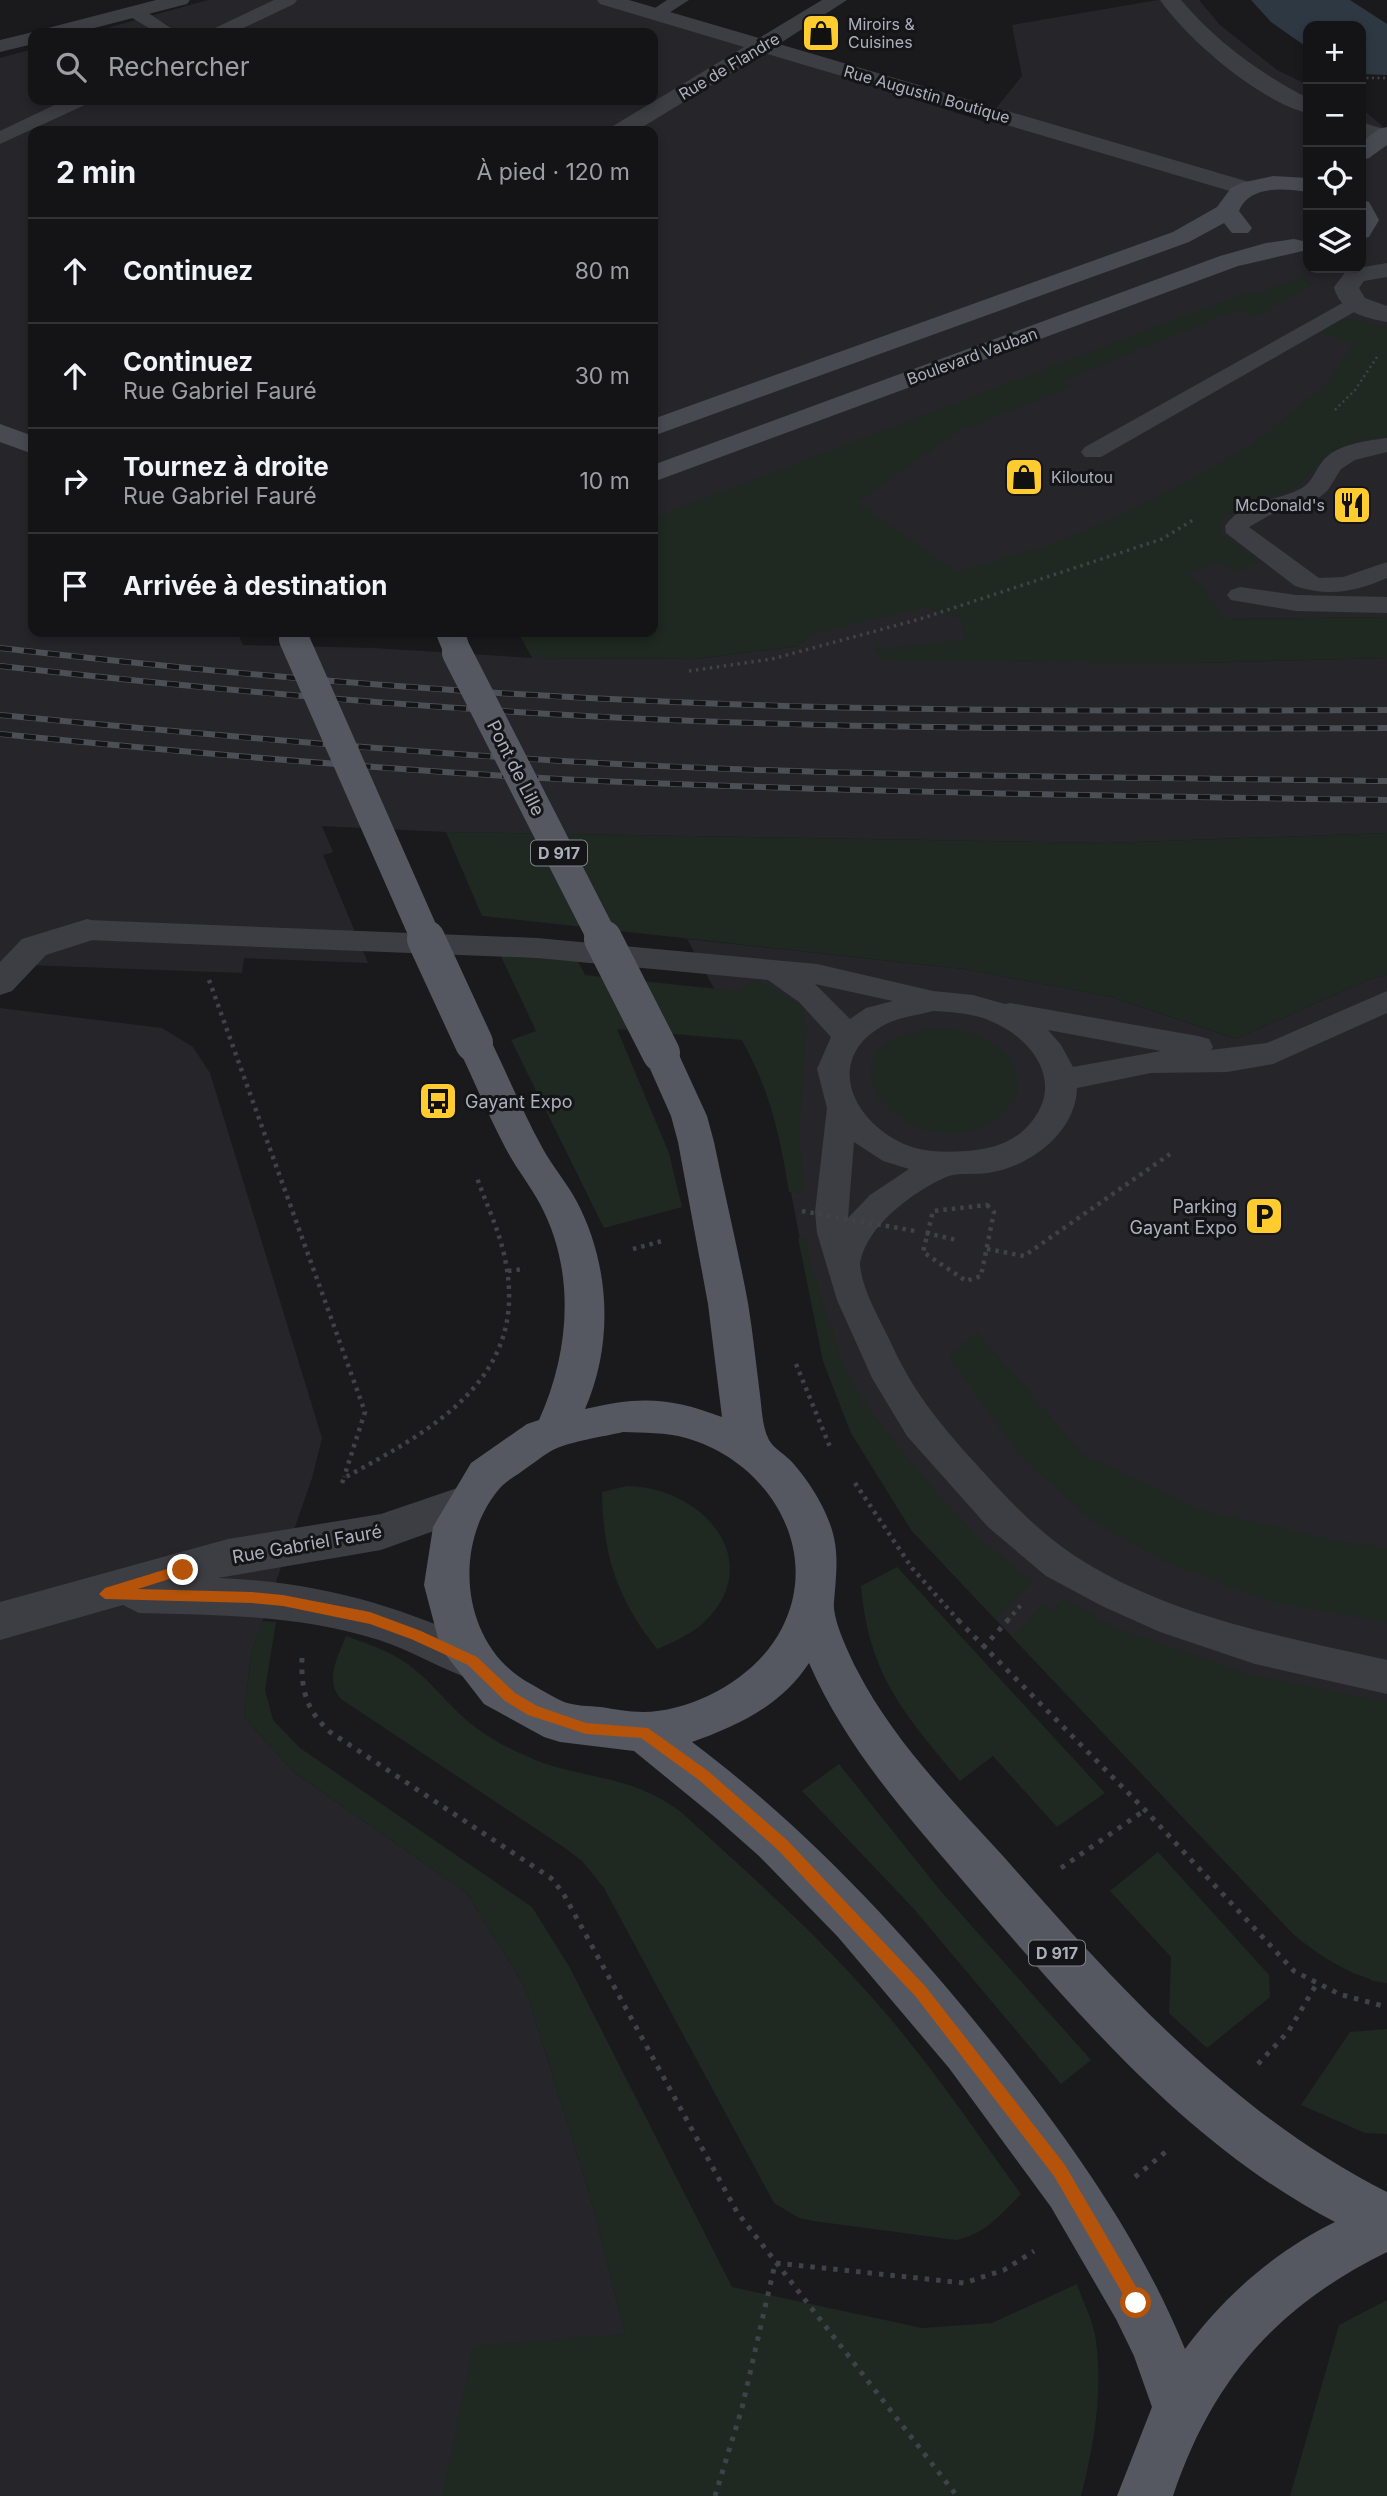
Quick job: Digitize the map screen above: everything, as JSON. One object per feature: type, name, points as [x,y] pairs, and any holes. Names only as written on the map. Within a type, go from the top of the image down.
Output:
[{"type":"main road","points":[[1366,149],[1385,136]]},
{"type":"main road","points":[[658,426],[1181,237],[1227,211],[1232,198],[1248,189],[1301,182]]},
{"type":"main road","points":[[1366,220],[1387,204]]},
{"type":"main road","points":[[1227,211],[1242,230],[1265,240],[1301,246]]},
{"type":"main road","name":"Boulevard Vauban","points":[[658,472],[1229,261],[1266,250],[1301,246]]},
{"type":"main road","points":[[0,432],[28,444]]},
{"type":"main road","points":[[293,637],[391,863],[474,1044],[525,1150],[558,1203],[580,1262],[586,1304],[586,1328],[577,1376],[555,1430]]},
{"type":"main road","name":"Pont de Lille","points":[[454,642],[661,1053],[689,1116],[714,1228]]},
{"type":"main road","name":"D 917","points":[[714,1228],[733,1333],[740,1407],[752,1451]]},
{"type":"main road","points":[[657,1417],[713,1430],[752,1451],[785,1482],[808,1520],[817,1563],[817,1585],[812,1607],[794,1649],[763,1684],[720,1712],[696,1722],[643,1732],[586,1728],[541,1714],[510,1697],[472,1661],[454,1628],[445,1594],[448,1546],[454,1524],[466,1502],[495,1467],[523,1446],[555,1430],[600,1418],[657,1417]]},
{"type":"main road","name":"D 917","points":[[812,1607],[830,1667],[880,1744],[978,1863],[1126,2027],[1170,2071],[1265,2150],[1342,2200],[1387,2222]]},
{"type":"main road","points":[[643,1732],[704,1776],[783,1845],[921,1992],[1029,2129],[1088,2216],[1155,2341],[1180,2408]]},
{"type":"main road","points":[[1145,2496],[1180,2408],[1214,2355],[1237,2326],[1271,2293],[1308,2265],[1387,2222]]},
{"type":"street","points":[[71,28],[180,0]]},
{"type":"street","name":"Rue Augustin Boutique","points":[[607,0],[1248,189]]},
{"type":"street","name":"Rue de Flandre","points":[[629,126],[837,0]]},
{"type":"street","points":[[1170,0],[1195,30],[1221,54],[1271,87],[1303,103]]},
{"type":"street","points":[[0,46],[28,39]]},
{"type":"street","points":[[1366,130],[1385,136]]},
{"type":"street","points":[[1366,240],[1368,248],[1387,263]]},
{"type":"street","points":[[1387,270],[1364,272],[1347,284],[1370,310],[1387,314]]},
{"type":"street","points":[[0,983],[34,947],[87,930]]},
{"type":"street","name":"Rue Gabriel Fauré","points":[[0,1621],[105,1594],[228,1557],[380,1532],[466,1502]]},
{"type":"street","name":"Rue Gabriel Fauré","points":[[105,1594],[252,1597],[341,1611],[416,1635],[472,1661]]},
{"type":"lane","points":[[229,28],[288,0]]},
{"type":"lane","points":[[655,14],[680,0]]},
{"type":"lane","points":[[135,12],[161,28]]},
{"type":"lane","points":[[0,138],[69,105]]},
{"type":"lane","points":[[1093,452],[1347,284]]},
{"type":"lane","points":[[1320,486],[1329,468],[1339,458],[1387,445]]},
{"type":"lane","points":[[1387,462],[1320,486],[1311,493],[1252,515],[1237,526],[1238,533],[1304,581],[1315,586],[1339,587],[1387,569]]},
{"type":"lane","points":[[1240,595],[1296,603],[1387,605]]},
{"type":"lane","points":[[87,930],[537,948],[817,974],[933,1001],[1205,1048],[1273,1053]]},
{"type":"lane","points":[[771,971],[803,987],[818,999],[848,1037]]},
{"type":"lane","points":[[933,1001],[884,1012],[858,1027],[840,1048],[832,1072],[835,1097],[841,1110],[860,1133],[889,1151],[942,1164],[990,1161],[1029,1144],[1055,1118],[1061,1102],[1062,1080],[1051,1054],[1031,1032],[1010,1018],[985,1008]]},
{"type":"lane","points":[[1062,1080],[1151,1062],[1227,1061],[1273,1053],[1387,1001]]},
{"type":"lane","points":[[841,1110],[831,1212],[843,1264],[867,1334],[889,1378],[920,1426],[1001,1516],[1059,1565],[1115,1595],[1173,1620],[1255,1647],[1387,1677]]},
{"type":"lane","points":[[843,1264],[851,1239],[874,1209],[942,1164]]},
{"type":"path","points":[[1366,78],[1387,78]]},
{"type":"path","points":[[1329,416],[1355,390],[1381,351]]},
{"type":"path","points":[[689,671],[772,659],[920,619],[1163,539],[1195,518]]},
{"type":"path","points":[[191,934],[231,1035],[365,1412],[344,1478]]},
{"type":"path","points":[[987,1249],[1024,1256],[1170,1154]]},
{"type":"path","points":[[508,1271],[580,1262],[714,1228],[802,1211],[957,1241]]},
{"type":"path","points":[[923,1252],[967,1281],[981,1276],[994,1212]]},
{"type":"path","points":[[793,1355],[832,1451]]},
{"type":"path","points":[[854,1481],[912,1568],[983,1648],[1145,1810],[1294,1970],[1316,1985],[1343,1996],[1387,2007]]},
{"type":"path","points":[[983,1648],[1015,1612]]},
{"type":"path","points":[[1061,1869],[1145,1810]]},
{"type":"path","points":[[715,2496],[742,2408],[775,2263],[957,2496]]},
{"type":"shaded area","points":[[208,0],[605,0],[985,122],[1022,76],[1012,25],[1158,0],[1199,0],[1220,25],[1277,70],[1303,83],[1303,273],[1366,273],[1366,112],[1387,130],[1387,617],[1224,619],[873,650],[1198,663],[1387,658],[1387,833],[1107,843],[446,832],[322,826],[333,852],[323,855],[368,963],[244,958],[242,973],[0,964],[0,58],[28,50],[28,105],[658,105],[658,28],[107,28]]},
{"type":"shaded area","points":[[1251,0],[1350,0],[1387,24],[1387,75],[1366,74],[1366,21],[1303,21],[1303,44],[1271,22]]},
{"type":"shaded area","points":[[1302,277],[1307,278],[1311,285],[1264,312],[1252,316],[1240,309],[1062,381],[1071,387],[953,434],[858,502],[956,572],[1060,542],[1154,499],[1249,447],[1325,385],[1354,343],[1321,333],[1340,317],[1387,327],[1387,437],[1364,439],[1328,453],[1296,487],[1225,516],[1220,522],[1221,534],[1260,562],[1236,572],[1220,561],[1186,574],[1201,586],[1225,619],[1387,617],[1387,658],[1198,663],[900,661],[883,659],[872,650],[964,640],[960,618],[926,607],[813,634],[798,646],[695,659],[532,658],[521,637],[658,637],[658,516],[1248,292],[1253,295]]},
{"type":"shaded area","points":[[446,832],[1107,843],[1387,833],[1387,975],[1370,979],[1236,1039],[1112,997],[964,969],[482,916]]},
{"type":"shaded area","points":[[687,939],[964,969],[1112,997],[1236,1039],[1370,979],[1387,975],[1387,1983],[1373,1981],[1347,1966],[1056,1683],[912,1531],[851,1433],[823,1361],[778,1124],[760,1073]]},
{"type":"shaded area","points":[[499,952],[578,961],[585,975],[737,991],[755,979],[801,1005],[807,1024],[799,1130],[804,1193],[789,1192],[773,1114],[760,1077],[742,1040],[617,1029],[669,1153],[682,1207],[604,1228],[511,1040],[536,1031]]},
{"type":"shaded area","points":[[0,1008],[162,1028],[193,1047],[210,1073],[322,1438],[312,1478],[251,1654],[244,1717],[295,1773],[467,1893],[525,1987],[590,2196],[625,2334],[591,2496],[0,2496]]},
{"type":"shaded area","points":[[932,1028],[980,1036],[1004,1052],[1012,1064],[1017,1078],[1017,1096],[987,1124],[953,1133],[920,1127],[892,1111],[874,1088],[872,1064],[889,1042]]},
{"type":"shaded area","points":[[805,1237],[811,1266],[844,1366],[869,1410],[936,1493],[979,1538],[1032,1581],[995,1619],[912,1531],[851,1433],[823,1361],[798,1238]]},
{"type":"shaded area","points":[[977,1332],[1082,1454],[1204,1511],[1349,1543],[1387,1548],[1387,1623],[1262,1599],[1169,1563],[1094,1522],[1020,1456],[949,1357]]},
{"type":"shaded area","points":[[627,1486],[655,1490],[681,1500],[703,1515],[719,1534],[728,1555],[729,1579],[720,1603],[700,1626],[657,1649],[643,1631],[622,1594],[605,1536],[602,1492]]},
{"type":"shaded area","points":[[897,1567],[1105,1793],[1057,1827],[993,1756],[960,1781],[922,1735],[893,1693],[872,1645],[861,1586]]},
{"type":"shaded area","points":[[1064,1599],[1118,1629],[1259,1677],[1387,1702],[1387,1983],[1361,1976],[1338,1965],[1294,1935],[1012,1637],[1042,1605],[1053,1611]]},
{"type":"shaded area","points":[[262,1621],[276,1622],[265,1690],[273,1720],[300,1748],[532,1907],[570,1968],[732,2287],[922,2328],[992,2323],[1077,2284],[1091,2319],[1098,2360],[1098,2399],[1090,2458],[1081,2496],[442,2496],[473,2346],[625,2334],[590,2196],[525,1987],[467,1893],[295,1773],[244,1717],[251,1654]]},
{"type":"shaded area","points":[[346,1636],[402,1660],[471,1724],[502,1744],[542,1763],[641,1789],[681,1812],[806,1928],[876,2002],[933,2072],[1021,2194],[984,2228],[956,2240],[813,2221],[799,2218],[774,2203],[604,1888],[582,1861],[565,1848],[341,1699],[333,1684],[333,1676]]},
{"type":"shaded area","points":[[839,1764],[939,1889],[1091,2060],[1061,2084],[914,1909],[802,1791]]},
{"type":"shaded area","points":[[1158,1852],[1269,1975],[1270,1997],[1207,2048],[1169,2013],[1171,1957],[1110,1891]]},
{"type":"shaded area","points":[[1387,2029],[1387,2134],[1365,2133],[1301,2105],[1350,2032]]},
{"type":"shaded area","points":[[1387,2300],[1387,2496],[1290,2496],[1339,2325]]},
{"type":"railway","points":[[0,648],[337,681],[675,702],[942,709],[1387,710]]},
{"type":"railway","points":[[0,666],[347,700],[609,717],[955,727],[1387,728]]},
{"type":"railway","points":[[0,715],[449,754],[697,768],[894,774],[1387,781]]},
{"type":"railway","points":[[0,734],[289,760],[578,780],[881,791],[1387,800]]},
{"type":"place","name":"Miroirs & Cuisines","points":[[821,33]]},
{"type":"place","name":"Kiloutou","points":[[1024,477]]},
{"type":"place","name":"McDonald's","points":[[1352,505]]},
{"type":"place","name":"Gayant Expo","points":[[438,1101]]},
{"type":"place","name":"Parking Gayant Expo","points":[[1264,1216]]},
{"type":"route","points":[[183,1570],[105,1594],[252,1597],[370,1618],[416,1635],[472,1661],[510,1697],[532,1710],[586,1728],[643,1732],[704,1776],[783,1845],[921,1992],[1059,2171],[1088,2216],[1136,2303]]}]
